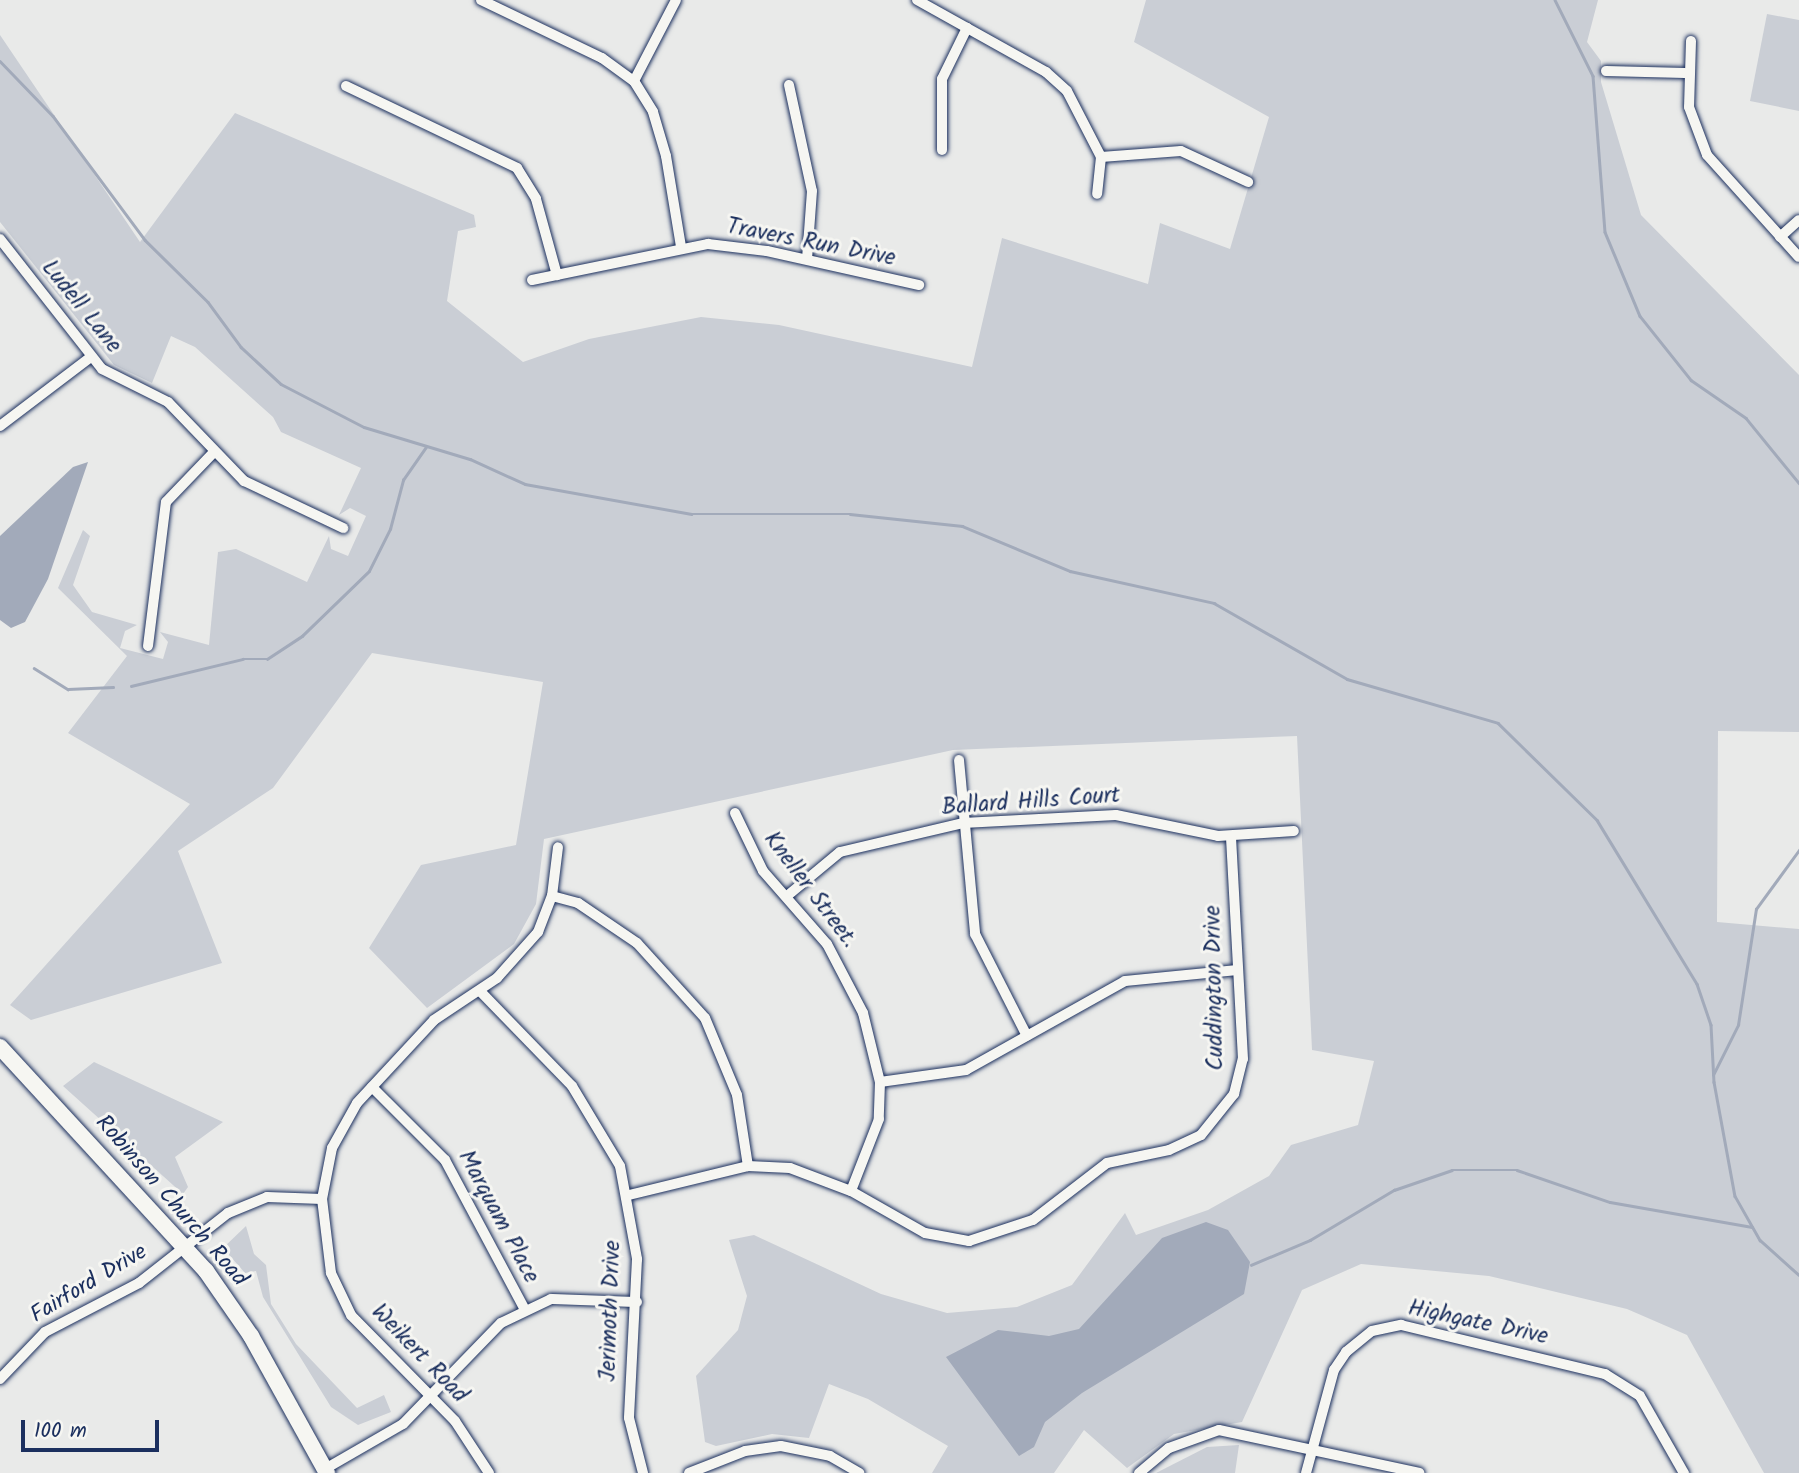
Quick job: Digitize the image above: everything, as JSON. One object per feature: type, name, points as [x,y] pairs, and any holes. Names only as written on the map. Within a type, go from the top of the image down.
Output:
[{"type":"street","points":[[481,0],[603,58],[634,81],[653,112],[666,156],[681,247]]},
{"type":"street","points":[[634,81],[676,0]]},
{"type":"street","points":[[917,0],[1067,91],[1101,157],[1097,194]]},
{"type":"street","points":[[942,150],[942,79],[967,28]]},
{"type":"street","points":[[1690,41],[1685,73],[1691,116],[1707,155],[1799,257]]},
{"type":"street","points":[[1606,71],[1685,73]]},
{"type":"street","points":[[789,85],[812,191],[807,259]]},
{"type":"street","points":[[346,86],[517,168],[536,199],[557,275]]},
{"type":"street","points":[[1101,157],[1181,151],[1248,183]]},
{"type":"street","points":[[1780,237],[1799,220]]},
{"type":"street","name":"Ludell Lane","points":[[0,239],[91,357],[115,379],[168,402],[213,453],[244,481],[343,528]]},
{"type":"street","name":"Travers Run Drive","points":[[532,280],[681,247],[708,244],[807,259],[919,285]]},
{"type":"street","points":[[0,426],[91,357]]},
{"type":"street","points":[[148,646],[166,502],[213,453]]},
{"type":"street","points":[[959,760],[962,823],[975,934],[1027,1036]]},
{"type":"street","name":"Kneller Street.","points":[[735,813],[763,871],[787,896],[848,978],[880,1082],[874,1147],[851,1191]]},
{"type":"street","name":"Ballard Hills Court","points":[[787,896],[840,852],[962,823],[1116,815],[1231,836],[1294,831]]},
{"type":"street","name":"Cuddington Drive","points":[[629,1195],[748,1166],[790,1168],[851,1191],[942,1239],[987,1238],[1033,1220],[1093,1169],[1201,1135],[1226,1108],[1240,1078],[1231,836]]},
{"type":"street","name":"Weikert Road","points":[[489,1473],[455,1421],[428,1398],[364,1332],[340,1296],[325,1251],[322,1199],[332,1147],[372,1087],[434,1020],[480,991],[521,956],[552,896],[558,847]]},
{"type":"street","points":[[552,896],[578,903],[637,943],[699,1010],[730,1070],[748,1166]]},
{"type":"street","points":[[880,1082],[966,1070],[1125,981],[1237,970]]},
{"type":"street","name":"Jerimoth Drive","points":[[480,991],[592,1112],[629,1195],[637,1302],[629,1418],[643,1473]]},
{"type":"street","name":"Robinson Church Road","points":[[0,1048],[185,1245],[251,1336],[326,1471]]},
{"type":"street","name":"Marquam Place","points":[[372,1087],[445,1160],[524,1310]]},
{"type":"street","name":"Fairford Drive","points":[[0,1379],[46,1332],[139,1283],[185,1245],[253,1201],[322,1199]]},
{"type":"street","points":[[326,1471],[388,1435],[428,1398],[482,1337],[524,1310],[571,1297],[637,1302]]},
{"type":"street","name":"Highgate Drive","points":[[1307,1473],[1334,1370],[1346,1352],[1372,1331],[1401,1325],[1605,1374],[1640,1396],[1684,1473]]},
{"type":"street","points":[[1139,1473],[1169,1448],[1219,1430],[1313,1446],[1419,1473]]},
{"type":"street","points":[[689,1473],[745,1451],[781,1446],[830,1455],[859,1473]]},
{"type":"shaded area","points":[[1146,0],[1598,0],[1587,42],[1601,61],[1601,82],[1641,215],[1799,375],[1799,732],[1718,731],[1717,922],[1799,929],[1799,1473],[1764,1473],[1687,1335],[1627,1309],[1489,1276],[1361,1264],[1302,1290],[1242,1422],[1174,1434],[1127,1468],[1084,1430],[1054,1473],[932,1473],[948,1446],[868,1399],[829,1384],[809,1438],[772,1434],[716,1446],[705,1442],[696,1376],[738,1330],[747,1296],[729,1240],[754,1235],[881,1294],[947,1313],[1017,1307],[1072,1285],[1125,1213],[1136,1235],[1208,1210],[1269,1176],[1291,1145],[1358,1125],[1374,1061],[1312,1050],[1297,736],[953,750],[544,839],[536,904],[514,944],[427,1008],[369,948],[421,865],[516,845],[543,682],[372,653],[273,788],[178,851],[222,963],[31,1020],[10,1005],[190,804],[68,733],[127,656],[58,588],[83,530],[90,536],[73,585],[92,612],[137,625],[125,631],[120,648],[163,659],[168,642],[160,632],[209,645],[218,552],[236,549],[307,582],[329,536],[331,549],[348,556],[366,516],[350,508],[339,515],[361,468],[281,432],[273,417],[195,347],[171,336],[152,383],[114,365],[0,222],[0,35],[140,242],[235,113],[474,215],[476,227],[458,231],[447,301],[523,362],[589,339],[701,317],[779,325],[972,367],[1002,238],[1148,284],[1160,223],[1230,249],[1269,117],[1134,42]]},
{"type":"shaded area","points":[[1767,14],[1799,20],[1799,111],[1750,101]]},
{"type":"shaded area","points":[[94,1062],[223,1122],[175,1157],[188,1187],[183,1194],[63,1086]]},
{"type":"shaded area","points":[[246,1226],[254,1254],[266,1265],[271,1304],[296,1344],[357,1408],[384,1395],[391,1412],[358,1425],[331,1407],[263,1297],[256,1271],[245,1273],[223,1248]]},
{"type":"shaded area","points":[[1239,1445],[1235,1473],[1156,1473],[1207,1447]]},
{"type":"water","points":[[88,462],[48,579],[25,622],[11,628],[0,620],[0,536],[73,467]]},
{"type":"water","points":[[1206,1222],[1228,1230],[1250,1262],[1244,1294],[1082,1393],[1045,1422],[1034,1447],[1019,1456],[946,1357],[998,1330],[1049,1336],[1079,1329],[1162,1238]]},
{"type":"waterway","points":[[1555,0],[1593,76],[1605,232],[1640,316],[1691,380],[1746,418],[1799,483]]},
{"type":"waterway","points":[[0,61],[53,116],[145,240],[208,302],[241,347],[281,384],[364,427],[470,459],[525,484],[691,514],[850,514],[962,526],[1070,571],[1214,603],[1347,679],[1498,723],[1597,820],[1697,984],[1711,1025],[1714,1082],[1735,1196],[1760,1240],[1799,1275]]},
{"type":"waterway","points":[[131,686],[243,659],[267,659],[302,636],[369,571],[390,529],[403,480],[426,447]]},
{"type":"waterway","points":[[34,668],[68,689],[113,687]]},
{"type":"waterway","points":[[1713,1075],[1738,1025],[1756,909],[1799,850]]},
{"type":"waterway","points":[[1251,1265],[1310,1240],[1394,1190],[1452,1170],[1517,1170],[1610,1202],[1752,1227]]}]
